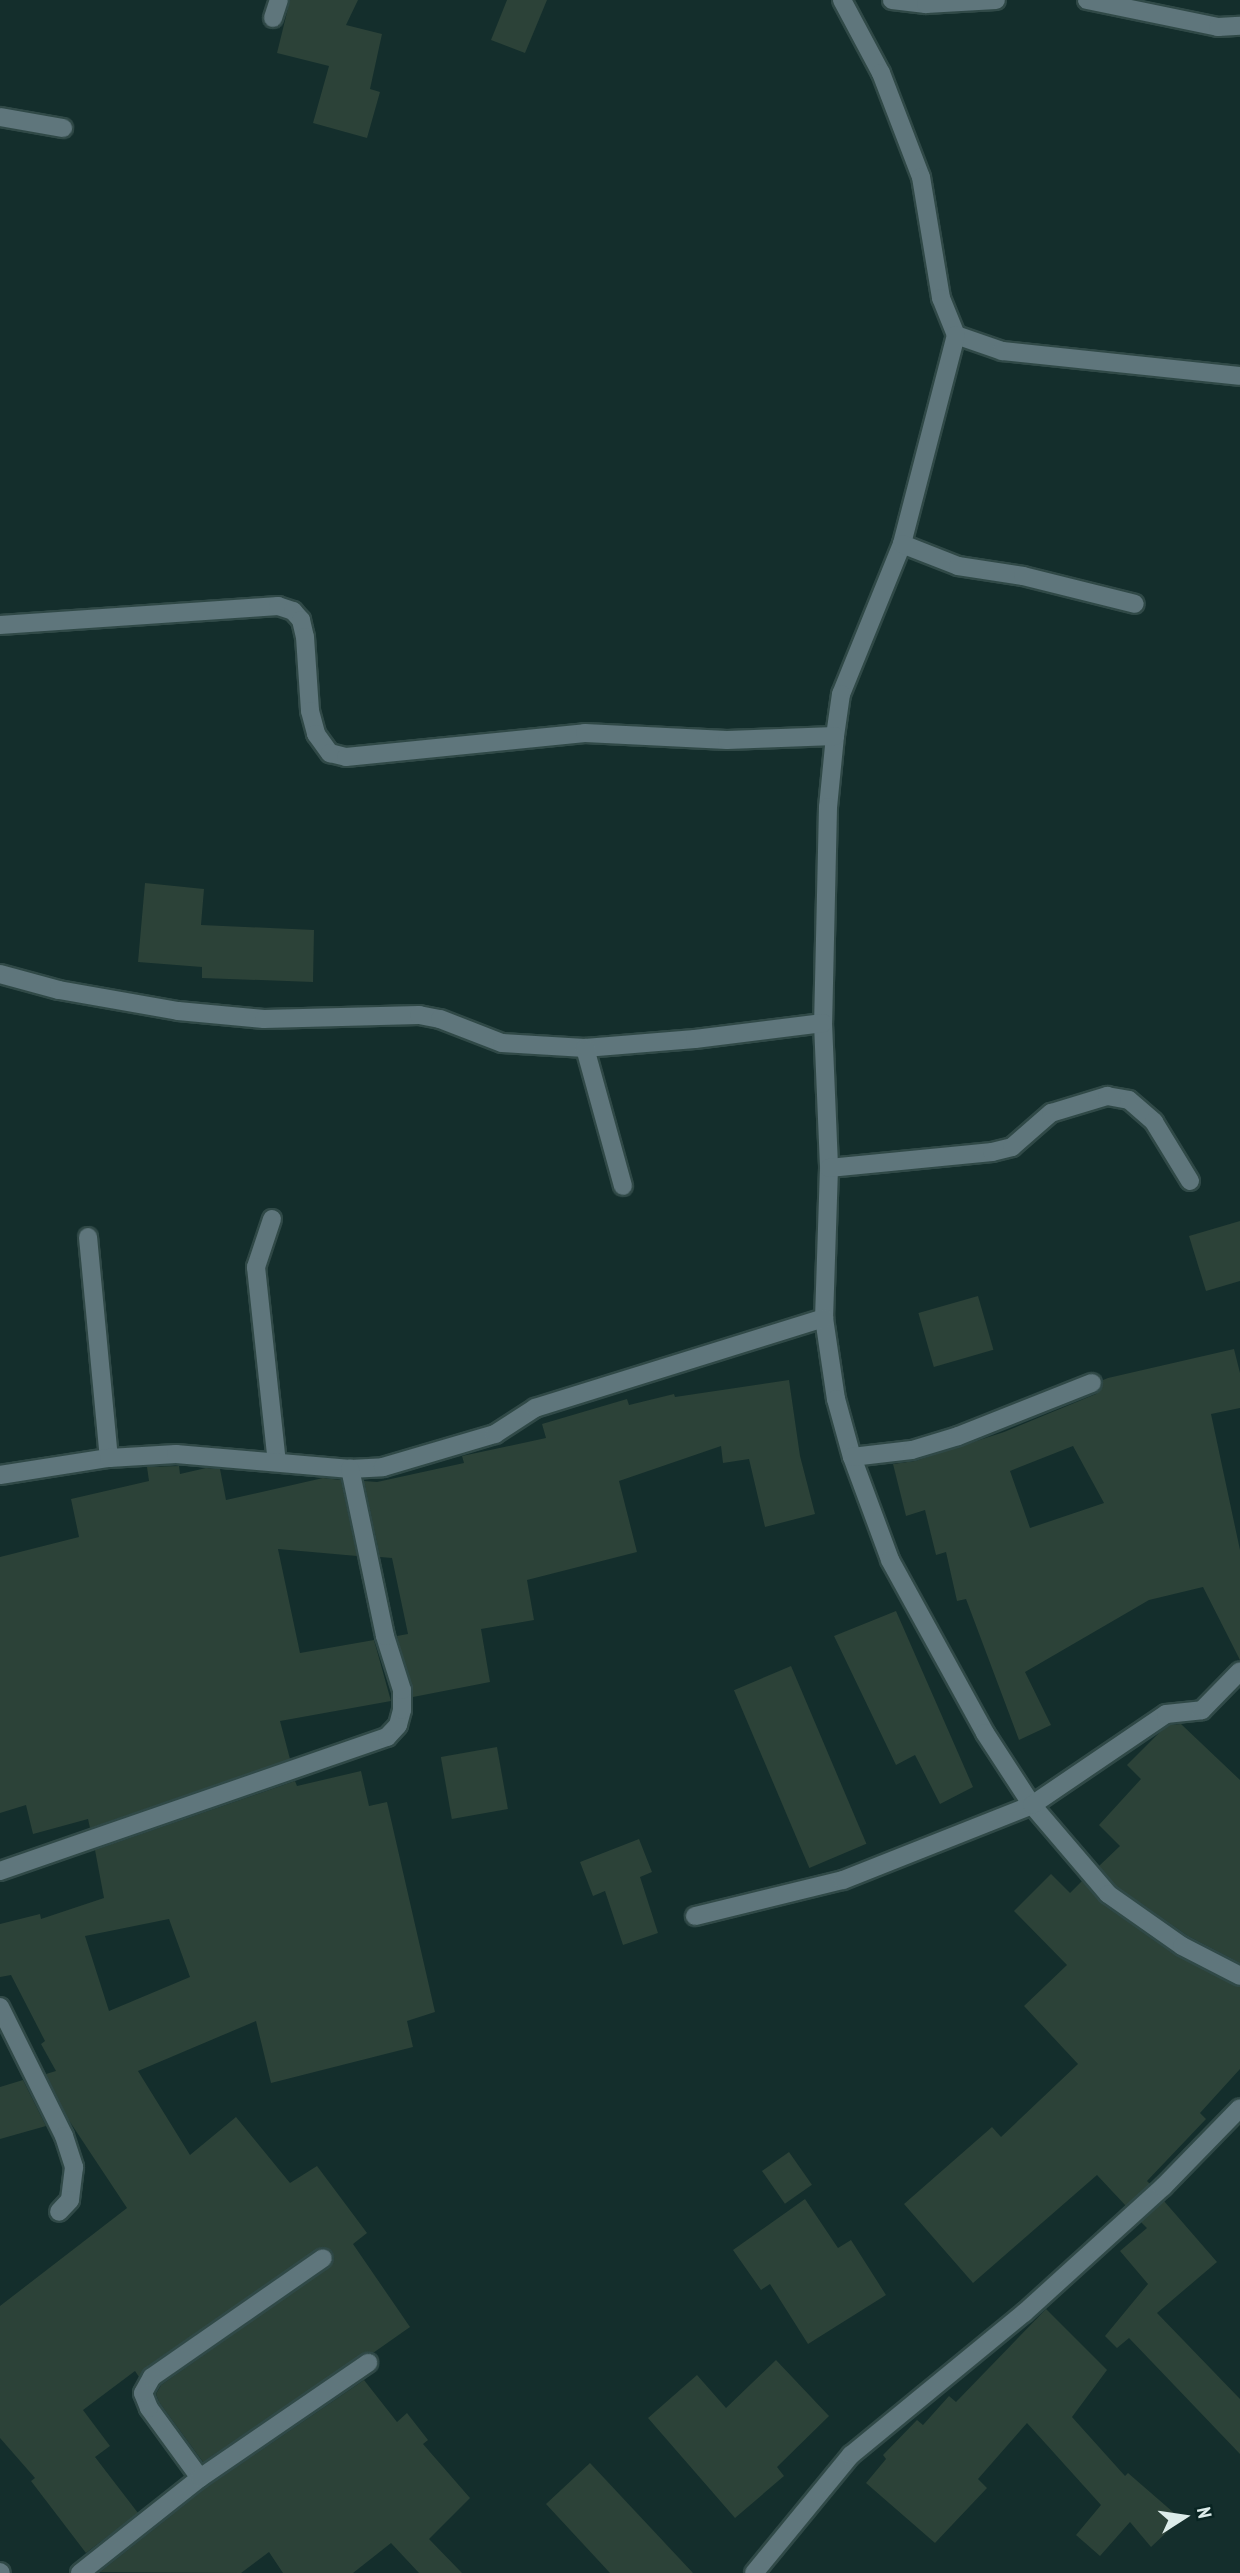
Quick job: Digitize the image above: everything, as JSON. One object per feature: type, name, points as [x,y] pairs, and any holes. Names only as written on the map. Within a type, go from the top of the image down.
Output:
[{"type":"street","points":[[273,18],[279,0]]},
{"type":"street","points":[[842,0],[881,73],[921,177],[940,298],[956,335],[902,544],[841,694],[835,736],[828,807],[822,1023],[829,1168],[824,1318],[836,1399],[852,1457],[890,1560],[985,1733],[1032,1805],[1108,1894],[1182,1946],[1240,1976]]},
{"type":"street","points":[[892,0],[926,4],[996,0]]},
{"type":"street","points":[[1087,0],[1218,27],[1240,26]]},
{"type":"street","points":[[0,117],[64,128]]},
{"type":"street","points":[[956,335],[1002,351],[1240,376]]},
{"type":"street","points":[[902,544],[958,566],[1023,576],[1135,604]]},
{"type":"street","points":[[0,625],[278,606],[293,611],[301,620],[305,637],[310,712],[316,734],[330,752],[346,757],[585,733],[727,740],[835,736]]},
{"type":"street","points":[[0,974],[58,990],[178,1011],[264,1019],[419,1015],[440,1019],[502,1043],[585,1048],[695,1039],[822,1023]]},
{"type":"street","points":[[585,1048],[623,1186]]},
{"type":"street","points":[[829,1168],[992,1152],[1012,1147],[1031,1134],[1051,1113],[1107,1096],[1129,1100],[1154,1122],[1190,1181]]},
{"type":"street","points":[[272,1219],[256,1267],[278,1462]]},
{"type":"street","points":[[88,1237],[109,1458]]},
{"type":"street","points":[[0,1475],[109,1458],[176,1454],[350,1469],[383,1467],[495,1434],[535,1408],[824,1318]]},
{"type":"street","points":[[852,1457],[912,1450],[958,1436],[1092,1383]]},
{"type":"street","points":[[0,1871],[387,1737],[400,1717],[402,1690],[385,1636],[350,1469]]},
{"type":"street","points":[[695,1916],[843,1880],[1032,1805],[1166,1714],[1202,1710],[1240,1671]]},
{"type":"street","points":[[0,2007],[64,2136],[74,2167],[70,2200],[59,2212]]},
{"type":"street","points":[[754,2573],[851,2455],[1024,2314],[1163,2188],[1240,2108]]},
{"type":"street","points":[[201,2478],[149,2408],[143,2393],[152,2377],[323,2258]]},
{"type":"street","points":[[80,2573],[201,2478],[368,2362]]},
{"type":"building","points":[[290,0],[358,0],[346,25],[382,34],[370,89],[380,92],[367,138],[313,123],[329,66],[277,53]]},
{"type":"building","points":[[507,0],[547,0],[525,53],[491,40]]},
{"type":"building","points":[[145,883],[204,889],[201,925],[314,930],[313,982],[202,978],[202,967],[138,962]]},
{"type":"building","points":[[1240,1221],[1240,1281],[1206,1291],[1189,1236]]},
{"type":"building","points":[[978,1296],[993,1350],[934,1367],[918,1313]]},
{"type":"building","points":[[1234,1349],[1240,1373],[1240,1408],[1211,1414],[1240,1550],[1240,1660],[1203,1587],[1149,1600],[1025,1672],[1051,1725],[1019,1740],[966,1599],[957,1601],[946,1552],[936,1555],[925,1510],[906,1516],[893,1464],[915,1461],[1004,1432],[1096,1394],[1101,1389],[1103,1380]],"holes":[[[1073,1446],[1104,1503],[1030,1528],[1010,1471]]]},
{"type":"building","points":[[789,1380],[800,1456],[815,1514],[765,1527],[749,1459],[723,1463],[721,1446],[619,1481],[637,1552],[527,1580],[534,1620],[481,1629],[490,1682],[413,1697],[397,1636],[408,1634],[392,1558],[380,1557],[364,1481],[377,1482],[464,1463],[462,1456],[546,1438],[542,1424],[627,1399],[629,1405],[674,1394],[675,1397]]},
{"type":"building","points":[[179,1466],[180,1474],[206,1468],[220,1469],[226,1500],[323,1478],[341,1480],[357,1556],[278,1549],[300,1653],[374,1640],[391,1701],[280,1721],[290,1759],[90,1828],[88,1819],[33,1834],[26,1805],[0,1813],[0,1557],[79,1537],[71,1499],[149,1481],[147,1467]]},
{"type":"building","points":[[896,1611],[973,1787],[940,1804],[915,1755],[896,1765],[834,1636]]},
{"type":"building","points":[[791,1666],[866,1844],[809,1868],[734,1690]]},
{"type":"building","points":[[1181,1724],[1240,1780],[1240,1963],[1188,1936],[1116,1886],[1099,1866],[1120,1846],[1099,1825],[1141,1779],[1127,1765],[1160,1732],[1170,1725]]},
{"type":"building","points":[[497,1747],[508,1809],[452,1819],[441,1757]]},
{"type":"building","points":[[361,1771],[369,1806],[387,1802],[435,2012],[407,2021],[413,2047],[271,2083],[256,2021],[138,2071],[190,2155],[236,2117],[290,2183],[317,2166],[367,2233],[353,2244],[410,2327],[373,2353],[362,2354],[203,2462],[159,2402],[156,2394],[161,2385],[329,2267],[334,2258],[332,2251],[323,2247],[317,2249],[145,2368],[139,2377],[135,2371],[83,2410],[110,2446],[95,2457],[138,2513],[86,2553],[31,2481],[35,2478],[0,2438],[0,2306],[127,2208],[68,2119],[46,2074],[56,2071],[41,2044],[45,2041],[11,1975],[0,1977],[0,1924],[40,1914],[41,1919],[104,1898],[95,1850],[295,1781],[297,1786]],"holes":[[[169,1919],[190,1977],[109,2011],[85,1936]]]},
{"type":"building","points":[[639,1839],[652,1872],[640,1877],[658,1933],[623,1945],[605,1891],[593,1896],[580,1862]]},
{"type":"building","points":[[1051,1874],[1070,1893],[1082,1881],[1101,1903],[1175,1955],[1240,1987],[1240,2069],[1200,2113],[1206,2119],[1147,2181],[1150,2184],[1126,2206],[1097,2175],[973,2283],[904,2204],[992,2127],[1001,2137],[1078,2064],[1024,2006],[1067,1965],[1014,1911]]},
{"type":"building","points":[[23,2080],[46,2126],[0,2139],[0,2087]]},
{"type":"building","points":[[789,2152],[812,2185],[785,2204],[762,2171]]},
{"type":"building","points":[[805,2199],[838,2248],[851,2240],[886,2295],[808,2344],[770,2284],[761,2290],[733,2250]]},
{"type":"building","points":[[1164,2201],[1217,2262],[1157,2313],[1240,2399],[1240,2454],[1129,2338],[1117,2348],[1105,2336],[1148,2284],[1120,2251],[1147,2228],[1141,2222]]},
{"type":"building","points":[[1046,2309],[1107,2370],[1072,2417],[1125,2476],[1128,2473],[1181,2519],[1151,2547],[1130,2522],[1100,2556],[1076,2535],[1101,2505],[1027,2423],[978,2479],[987,2488],[935,2543],[866,2483],[886,2459],[883,2455],[917,2420],[923,2425],[949,2396],[956,2402]]},
{"type":"building","points":[[776,2360],[829,2416],[777,2467],[784,2476],[735,2518],[648,2418],[697,2375],[726,2408]]},
{"type":"building","points":[[364,2380],[397,2422],[407,2413],[428,2440],[423,2444],[470,2498],[429,2539],[462,2573],[419,2573],[391,2543],[353,2573],[283,2573],[269,2552],[241,2573],[100,2572],[207,2487]]},
{"type":"building","points":[[590,2463],[693,2573],[610,2573],[546,2504]]}]
